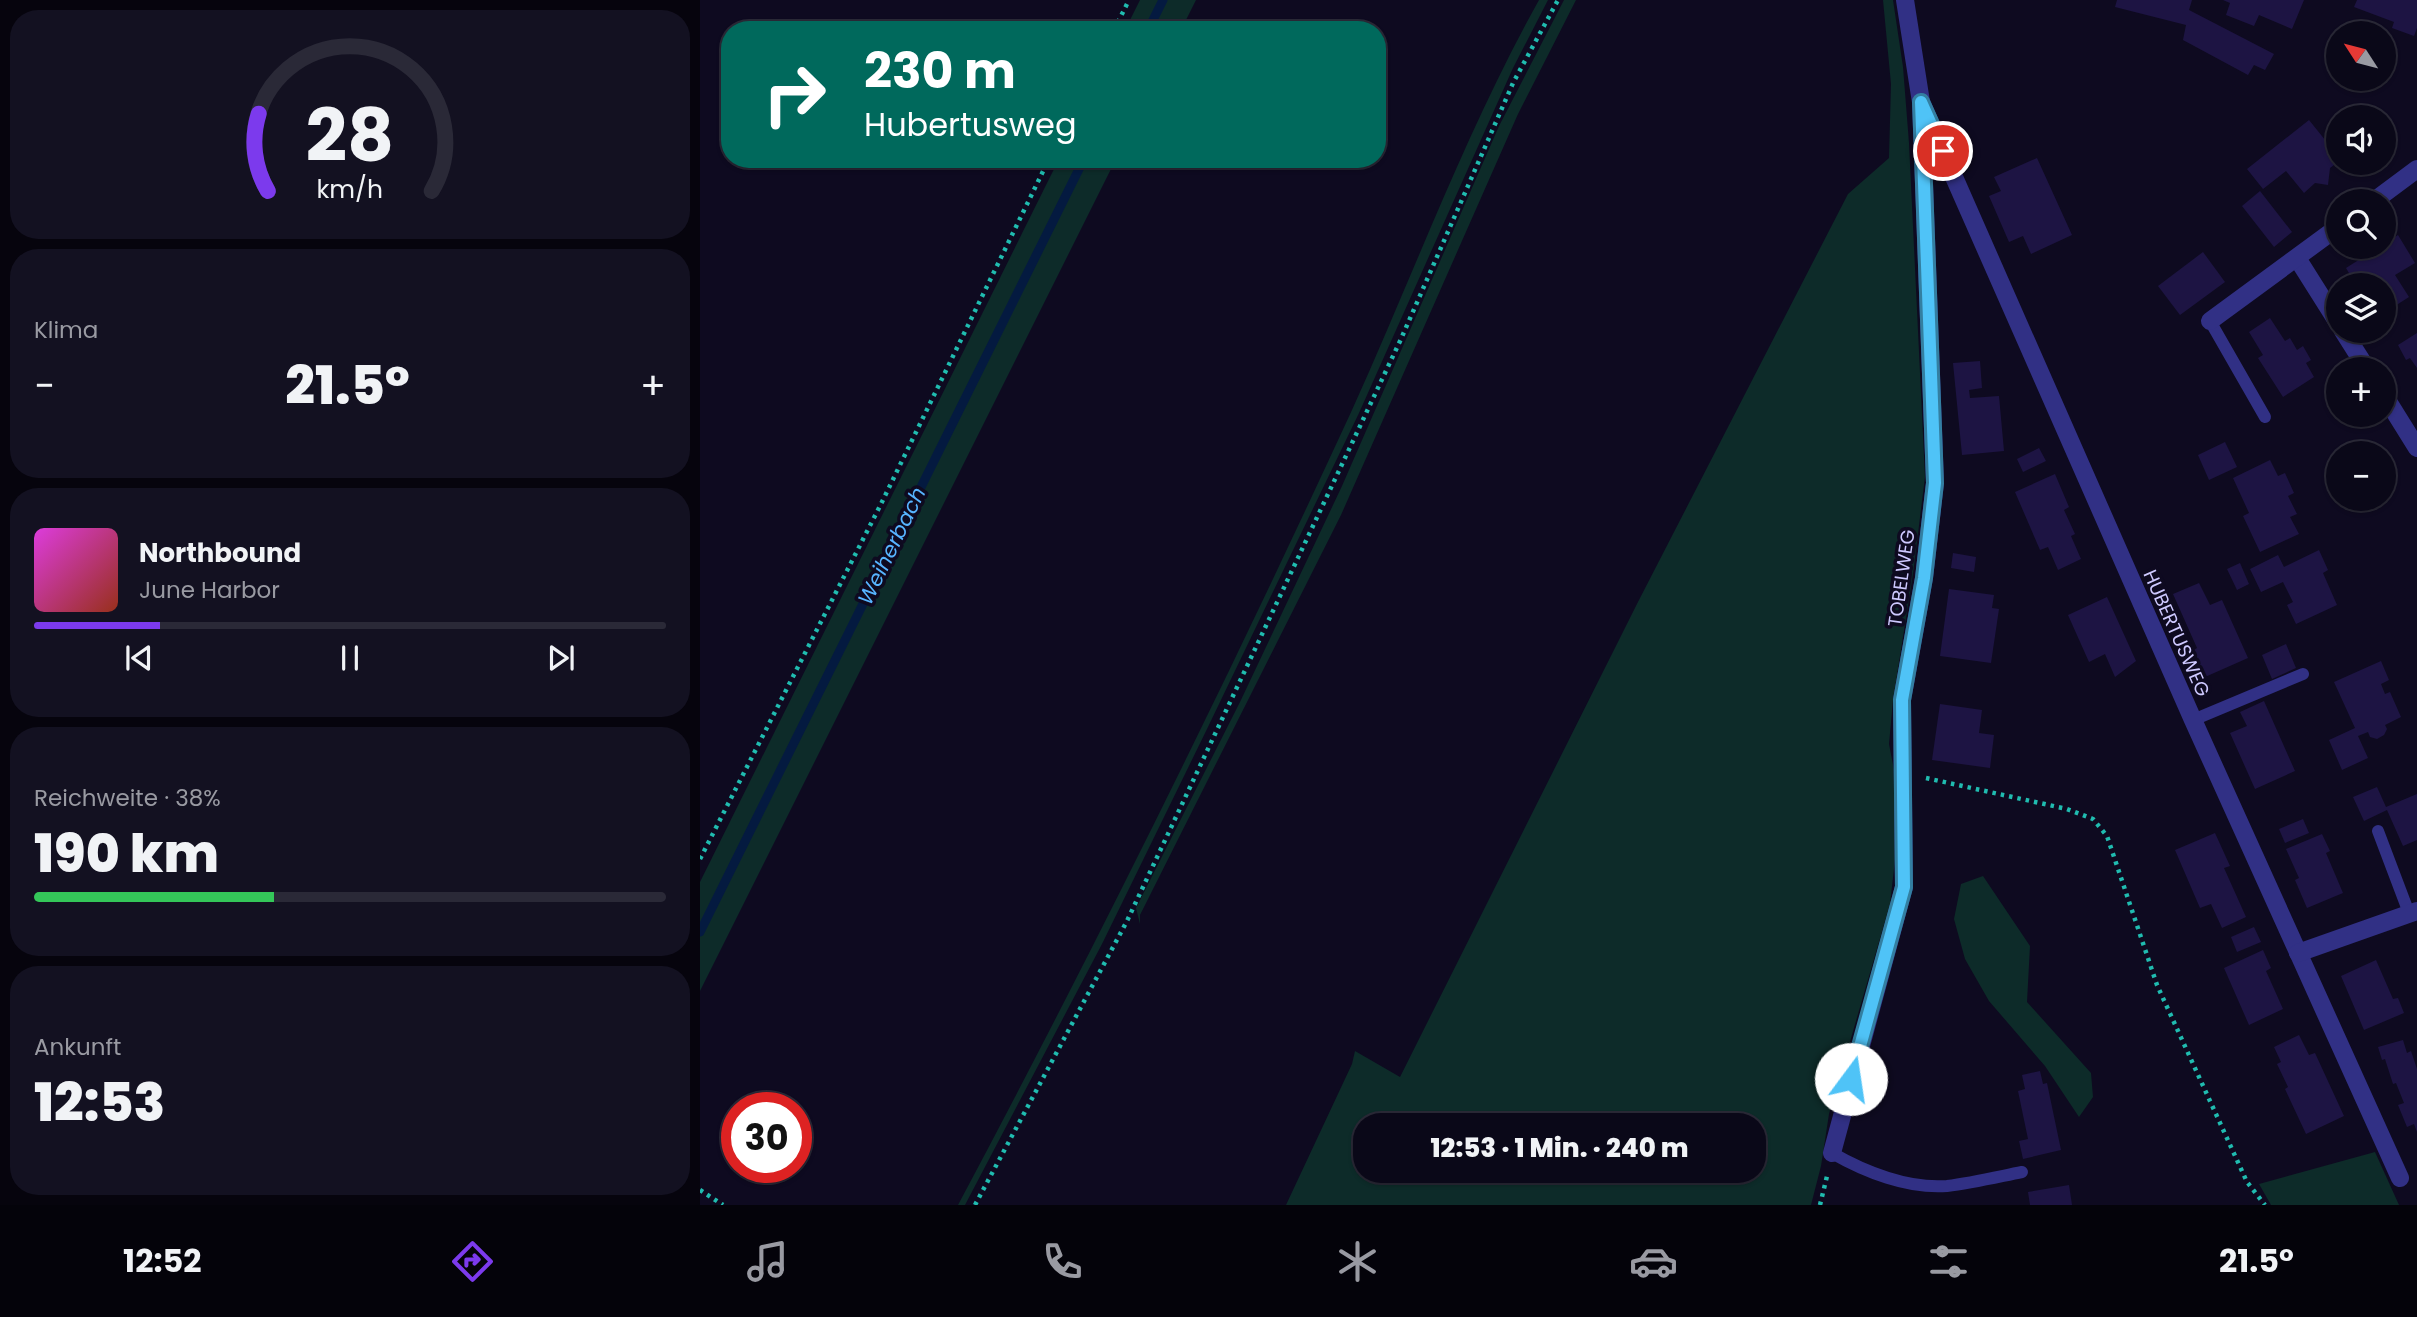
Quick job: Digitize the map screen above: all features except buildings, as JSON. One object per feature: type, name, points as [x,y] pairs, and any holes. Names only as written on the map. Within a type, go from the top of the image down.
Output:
[{"type":"street","name":"TOBELWEG","points":[[1832,1153],[1904,887],[1902,700],[1924,578],[1935,483],[1921,102],[1905,0]]},
{"type":"street","name":"HUBERTUSWEG","points":[[1921,102],[2193,720],[2400,1178]]},
{"type":"street","points":[[2390,189],[2417,169]]},
{"type":"street","points":[[2210,321],[2326,237]]},
{"type":"street","points":[[2297,258],[2326,304]]},
{"type":"street","points":[[2396,414],[2417,448]]},
{"type":"street","points":[[2298,953],[2413,912]]},
{"type":"lane","points":[[2210,321],[2265,417]]},
{"type":"lane","points":[[2193,720],[2303,674]]},
{"type":"lane","points":[[2378,831],[2413,912]]},
{"type":"lane","points":[[1832,1153],[1857,1167],[1907,1182],[1932,1185],[1945,1186],[2022,1172]]},
{"type":"path","points":[[1118,21],[1129,0]]},
{"type":"path","points":[[975,1205],[1128,921],[1401,338],[1513,83],[1558,0]]},
{"type":"path","points":[[700,859],[881,504],[1045,168]]},
{"type":"path","points":[[1903,773],[2067,808],[2093,819],[2107,835],[2157,985],[2247,1182],[2265,1205]]},
{"type":"path","points":[[1819,1205],[1832,1153]]},
{"type":"path","points":[[700,1190],[723,1205]]},
{"type":"green space","points":[[1140,0],[1196,0],[1186,21],[1130,21]]},
{"type":"green space","points":[[1539,0],[1548,0],[1513,68],[1359,413],[1207,729],[1102,944],[965,1205],[958,1205],[1111,910],[1258,611],[1352,410],[1488,100]]},
{"type":"green space","points":[[1564,0],[1576,0],[1518,114],[1341,515],[1140,915],[1140,924],[1136,908],[1240,702],[1342,486],[1499,126]]},
{"type":"green space","points":[[1883,0],[1893,0],[1903,67],[1925,477],[1889,744],[1896,780],[1895,860],[1890,904],[1829,1114],[1821,1166],[1811,1205],[1286,1205],[1352,1064],[1355,1051],[1400,1077],[1639,600],[1848,194],[1889,158],[1891,84]]},
{"type":"green space","points":[[1055,168],[1112,168],[700,991],[700,882]]},
{"type":"green space","points":[[1983,876],[2030,946],[2027,1002],[2091,1073],[2093,1097],[2079,1117],[2045,1066],[1989,1001],[1965,959],[1954,919],[1961,884]]},
{"type":"green space","points":[[2375,1152],[2399,1205],[2271,1205],[2259,1184]]},
{"type":"waterway","name":"Weiherbach","points":[[1152,21],[1163,0]]},
{"type":"waterway","name":"Weiherbach","points":[[700,932],[1080,168]]},
{"type":"route","points":[[1851,1079],[1904,887],[1902,700],[1924,578],[1935,483],[1921,102],[1943,151]]}]
